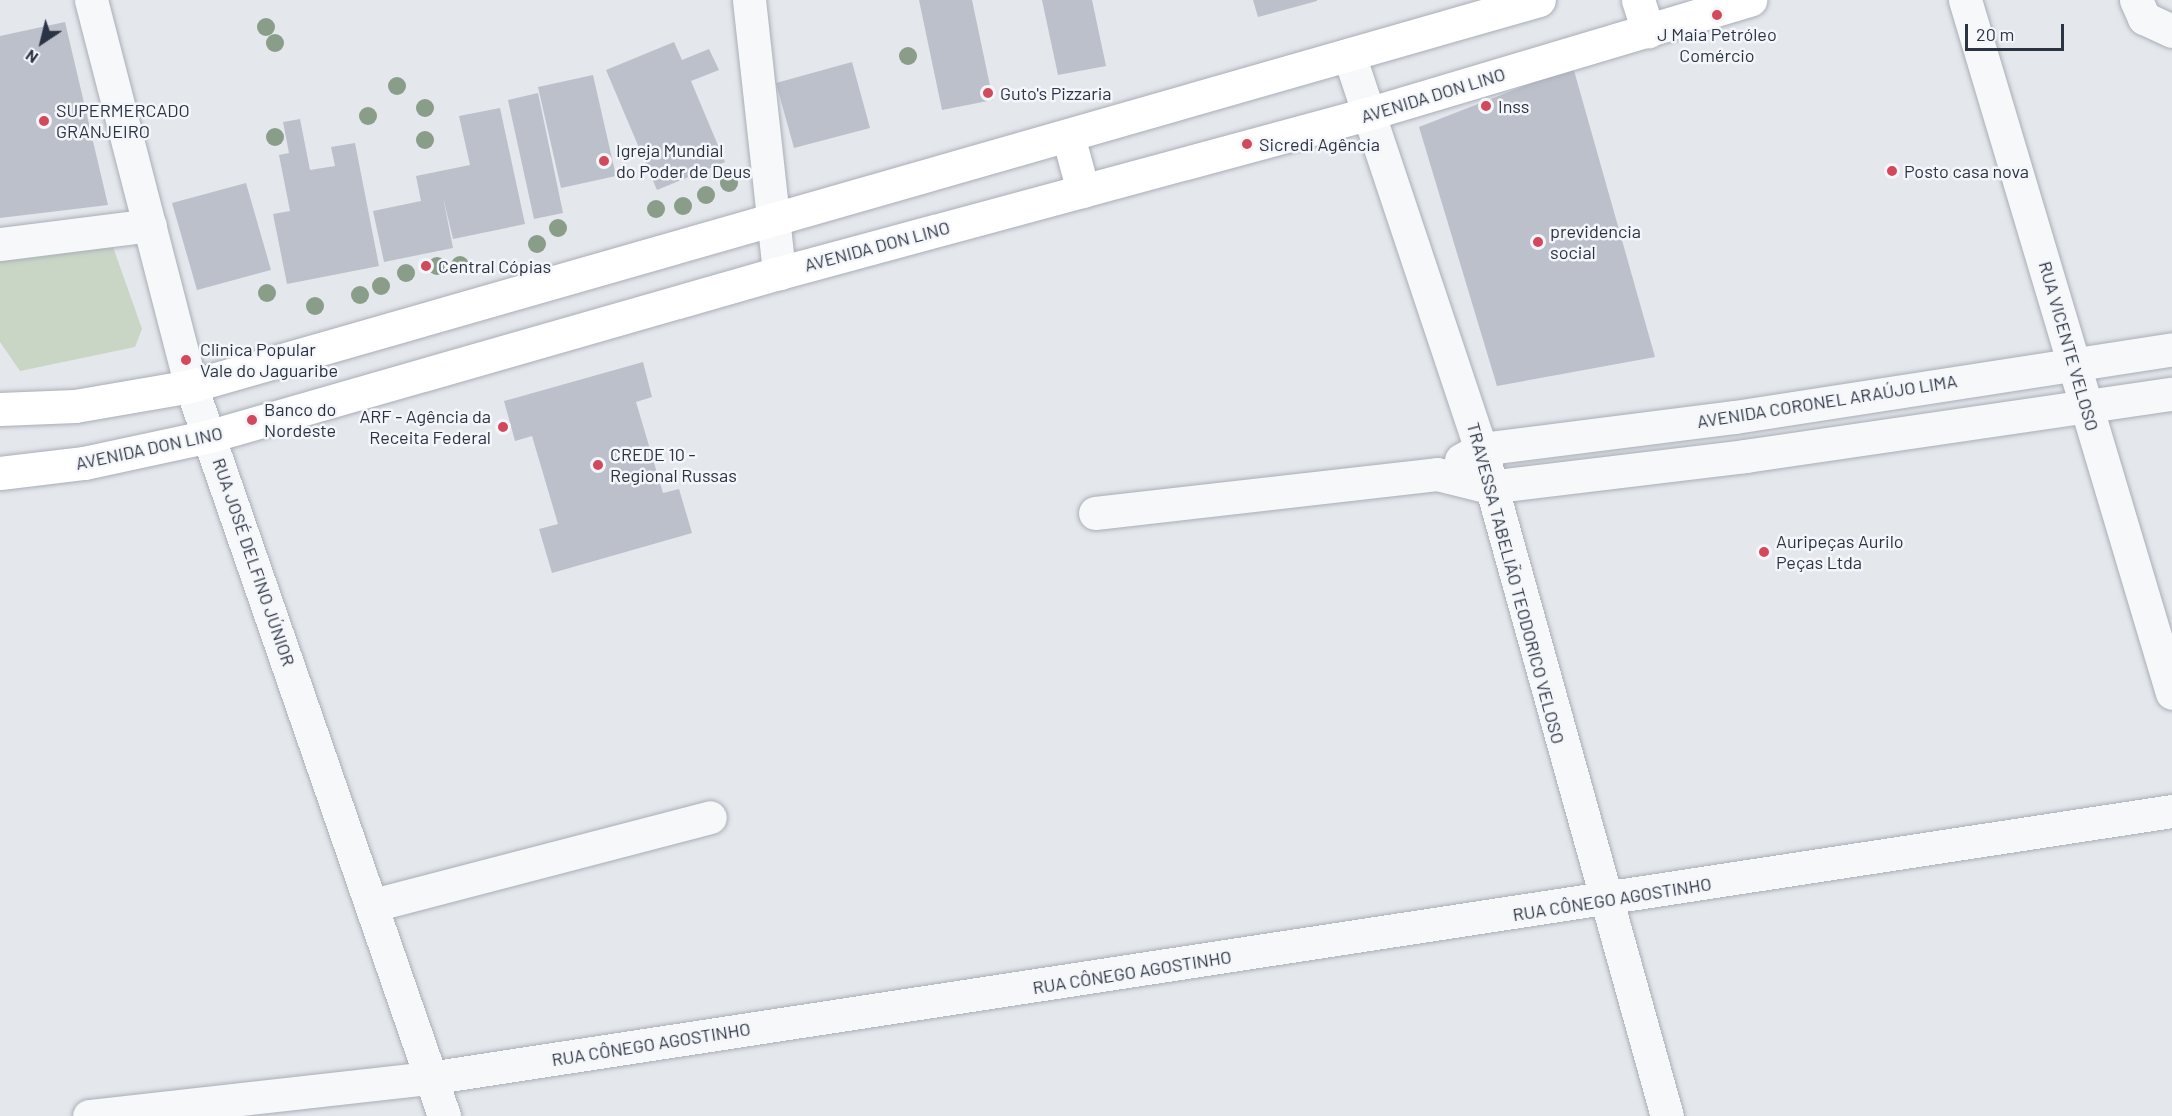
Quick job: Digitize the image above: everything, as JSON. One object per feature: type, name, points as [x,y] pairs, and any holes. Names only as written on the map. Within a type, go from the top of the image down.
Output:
[{"type":"main road","points":[[0,409],[75,406],[190,386],[1539,0]]},
{"type":"main road","points":[[1638,0],[1648,30]]},
{"type":"main road","name":"AVENIDA DON LINO","points":[[0,473],[84,463],[210,436],[779,273],[1367,114],[1750,0]]},
{"type":"main road","points":[[1068,136],[1083,191]]},
{"type":"main road","points":[[489,301],[501,352]]},
{"type":"street","name":"RUA JOSÉ DELFINO JÚNIOR","points":[[91,0],[190,386],[210,436],[373,905],[429,1078],[444,1116]]},
{"type":"street","points":[[748,0],[779,273]]},
{"type":"street","name":"RUA VICENTE VELOSO","points":[[1965,0],[2077,362],[2087,409],[2172,693]]},
{"type":"street","points":[[2136,0],[2149,22],[2172,31]]},
{"type":"street","name":"TRAVESSA TABELIÃO TEODORICO VELOSO","points":[[1349,55],[1481,449],[1489,486],[1603,901],[1667,1116]]},
{"type":"street","points":[[0,244],[150,225]]},
{"type":"street","name":"AVENIDA CORONEL ARAÚJO LIMA","points":[[1481,449],[1735,417],[2172,349]]},
{"type":"street","points":[[1095,513],[1437,474],[1489,486],[1745,456],[2087,409],[2172,394]]},
{"type":"street","points":[[1735,417],[1745,456]]},
{"type":"street","points":[[1437,474],[1481,449]]},
{"type":"street","name":"RUA CÔNEGO AGOSTINHO","points":[[89,1116],[429,1078],[1603,901],[2172,812]]},
{"type":"street","points":[[373,905],[710,817]]},
{"type":"green space","points":[[112,244],[142,329],[135,347],[20,371],[0,342],[0,252]]},
{"type":"building","points":[[919,0],[972,0],[993,100],[942,110]]},
{"type":"building","points":[[1042,0],[1092,0],[1106,66],[1058,75]]},
{"type":"building","points":[[1253,0],[1317,0],[1317,1],[1258,17]]},
{"type":"building","name":"SUPERMERCADO GRANJEIRO","points":[[65,22],[108,205],[0,218],[0,36]]},
{"type":"building","points":[[674,42],[682,60],[709,49],[719,70],[691,81],[725,162],[657,190],[606,70]]},
{"type":"building","points":[[852,62],[870,128],[794,148],[776,83]]},
{"type":"building","name":"previdencia social","points":[[1573,67],[1655,357],[1497,386],[1419,127]]},
{"type":"building","points":[[593,75],[616,176],[561,188],[538,87]]},
{"type":"building","points":[[538,93],[563,213],[534,219],[508,100]]},
{"type":"building","points":[[500,108],[525,224],[453,239],[443,197],[453,248],[384,262],[373,211],[421,201],[416,176],[470,165],[459,116]]},
{"type":"building","points":[[300,119],[310,170],[335,166],[331,147],[355,143],[379,266],[287,284],[273,214],[290,211],[279,155],[289,153],[283,122]]},
{"type":"building","points":[[246,183],[271,270],[197,290],[172,203]]},
{"type":"building","name":"CREDE 10 - Regional Russas","points":[[643,362],[652,397],[636,402],[663,493],[679,489],[692,533],[552,573],[539,529],[558,524],[532,436],[515,441],[504,401]]},
{"type":"place","name":"J Maia Petróleo Comércio","points":[[1717,15]]},
{"type":"place","name":"Guto's Pizzaria","points":[[988,93]]},
{"type":"place","name":"Inss","points":[[1486,106]]},
{"type":"place","name":"SUPERMERCADO GRANJEIRO","points":[[44,121]]},
{"type":"place","name":"Sicredi Agência","points":[[1247,144]]},
{"type":"place","name":"Igreja Mundial do Poder de Deus","points":[[604,161]]},
{"type":"place","name":"Posto casa nova","points":[[1892,171]]},
{"type":"place","name":"previdencia social","points":[[1538,242]]},
{"type":"place","name":"Central Cópias","points":[[426,266]]},
{"type":"place","name":"Clinica Popular Vale do Jaguaribe","points":[[186,360]]},
{"type":"place","name":"Banco do Nordeste","points":[[252,420]]},
{"type":"place","name":"ARF - Agência da Receita Federal","points":[[503,427]]},
{"type":"place","name":"CREDE 10 - Regional Russas","points":[[598,465]]},
{"type":"place","name":"Auripeças Aurilo Peças Ltda","points":[[1764,552]]}]
